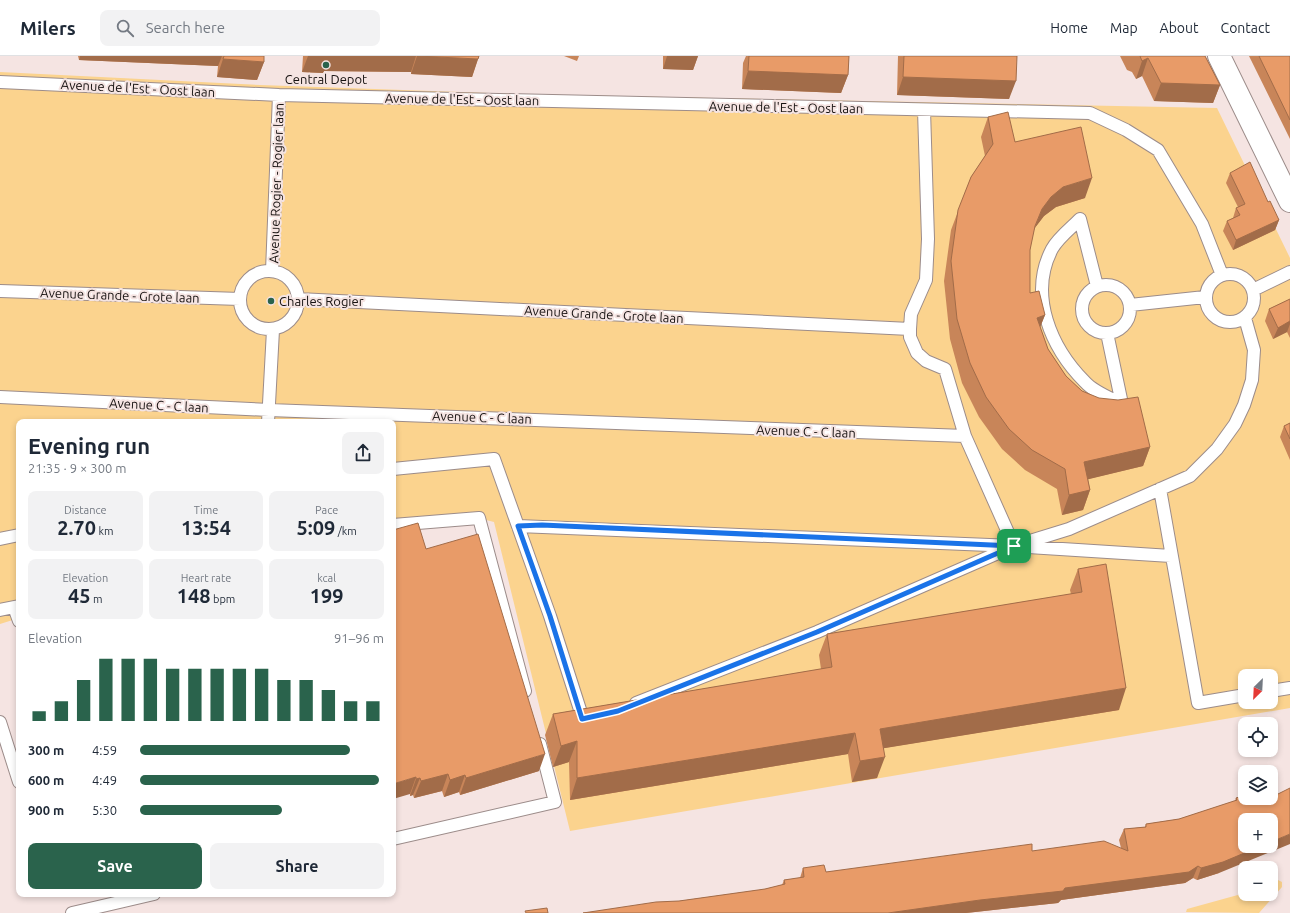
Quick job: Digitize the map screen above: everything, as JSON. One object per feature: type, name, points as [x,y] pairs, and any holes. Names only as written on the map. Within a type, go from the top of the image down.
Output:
[{"type":"street","points":[[1219,56],[1289,196]]},
{"type":"lane","name":"Avenue de l'Est - Oost laan","points":[[0,82],[279,95],[1090,113],[1126,130],[1158,150],[1202,224],[1222,275]]},
{"type":"lane","name":"Avenue Rogier - Rogier laan","points":[[272,271],[279,95]]},
{"type":"lane","points":[[924,110],[928,239],[926,280],[911,314],[910,337],[917,353],[926,361],[945,369],[965,436],[1014,546]]},
{"type":"lane","points":[[1097,286],[1080,219],[1053,248],[1044,270],[1041,290],[1046,321],[1063,356],[1086,384],[1122,404],[1106,333]]},
{"type":"lane","points":[[272,271],[282,274],[290,280],[296,289],[298,299],[297,309],[291,320],[283,327],[273,330],[253,326],[247,321],[242,312],[240,299],[245,283],[252,276],[262,272],[272,271]]},
{"type":"lane","points":[[1253,290],[1290,272]]},
{"type":"lane","points":[[1229,273],[1244,278],[1253,290],[1253,305],[1245,318],[1237,322],[1227,323],[1218,320],[1211,314],[1206,306],[1205,297],[1210,283],[1222,275],[1229,273]]},
{"type":"lane","points":[[1111,285],[1118,288],[1128,298],[1130,306],[1128,319],[1125,325],[1113,332],[1106,333],[1091,328],[1085,322],[1082,314],[1084,297],[1097,286],[1111,285]]},
{"type":"lane","name":"Avenue Grande - Grote laan","points":[[0,292],[240,299]]},
{"type":"lane","points":[[1130,306],[1205,297]]},
{"type":"lane","name":"Avenue Grande - Grote laan","points":[[298,299],[910,329]]},
{"type":"lane","points":[[625,708],[817,632],[1014,546],[1069,529],[1190,476],[1217,449],[1235,424],[1244,405],[1252,380],[1254,350],[1245,318]]},
{"type":"lane","points":[[268,416],[273,330]]},
{"type":"lane","name":"Avenue C - C laan","points":[[0,397],[268,416],[373,419]]},
{"type":"lane","name":"Avenue C - C laan","points":[[396,420],[965,436]]},
{"type":"lane","points":[[396,469],[494,458],[550,616],[582,719],[597,716]]},
{"type":"lane","points":[[1160,489],[1198,703],[1238,697]]},
{"type":"lane","points":[[396,525],[478,518],[528,702]]},
{"type":"lane","points":[[518,526],[1014,546],[1171,556]]},
{"type":"lane","points":[[0,539],[16,536]]},
{"type":"lane","points":[[0,610],[16,606]]},
{"type":"lane","points":[[1278,690],[1290,688]]},
{"type":"lane","points":[[0,722],[16,773]]},
{"type":"lane","points":[[396,838],[555,802],[537,733]]},
{"type":"lane","points":[[72,913],[141,897]]},
{"type":"shaded area","points":[[0,72],[260,85],[514,94],[1217,108],[1290,258],[1290,708],[570,831],[494,522],[478,518],[396,530],[396,419],[16,419],[16,619],[0,624]]},
{"type":"shaded area","points":[[1278,880],[1282,882],[1282,887],[1278,892]]},
{"type":"shaded area","points":[[1238,895],[1238,901],[1270,901],[1259,913],[1186,912],[1187,909]]},
{"type":"building","points":[[224,56],[264,56],[264,62],[223,59]]},
{"type":"building","points":[[417,56],[479,56],[478,59]]},
{"type":"building","points":[[749,56],[849,56],[848,75],[748,71]]},
{"type":"building","points":[[904,56],[1017,56],[1016,81],[903,77]]},
{"type":"building","points":[[1140,56],[1205,56],[1220,85],[1161,83],[1148,58],[1142,61]]},
{"type":"building","points":[[1259,56],[1290,56],[1290,120]]},
{"type":"building","points":[[1008,112],[1015,142],[1081,127],[1092,178],[1063,187],[1051,197],[1042,209],[1035,226],[1030,250],[1030,293],[1039,291],[1045,315],[1037,318],[1048,349],[1066,376],[1082,391],[1099,398],[1118,400],[1138,397],[1150,447],[1084,462],[1090,490],[1069,495],[1065,469],[1032,450],[1009,429],[986,397],[970,363],[957,319],[951,261],[958,210],[971,177],[993,144],[988,117]]},
{"type":"building","points":[[1250,162],[1268,202],[1270,201],[1279,220],[1236,240],[1227,221],[1240,215],[1236,208],[1245,204],[1230,173]]},
{"type":"building","points":[[1290,299],[1290,321],[1278,328],[1269,309]]},
{"type":"building","points":[[1290,423],[1290,439],[1284,426]]},
{"type":"building","points":[[418,523],[426,549],[478,534],[545,754],[466,778],[465,775],[450,780],[448,774],[421,781],[420,778],[416,779],[416,777],[396,783],[396,529]]},
{"type":"building","points":[[1106,564],[1126,688],[880,729],[885,757],[860,761],[855,733],[577,778],[577,741],[561,746],[553,714],[832,667],[827,634],[1082,592],[1078,569]]},
{"type":"building","points":[[1290,788],[1290,834],[1278,839],[1278,813],[1238,813],[1238,853],[1244,853],[1223,862],[1201,868],[1198,866],[1189,872],[1065,888],[1063,891],[980,900],[888,913],[583,913],[656,902],[679,901],[765,889],[785,884],[784,880],[804,877],[803,868],[824,865],[826,872],[1032,844],[1032,851],[1104,841],[1128,851],[1124,829],[1146,827],[1146,824],[1179,819],[1237,800],[1236,798],[1238,797],[1238,805],[1278,805],[1278,794]]},
{"type":"building","points":[[547,908],[548,913],[526,913],[525,911]]},
{"type":"place","name":"Central Depot","points":[[326,65]]},
{"type":"place","name":"Charles Rogier","points":[[271,301]]},
{"type":"route","points":[[542,525],[1014,546],[817,632],[618,711],[582,719],[550,616],[518,526],[542,525]]}]
